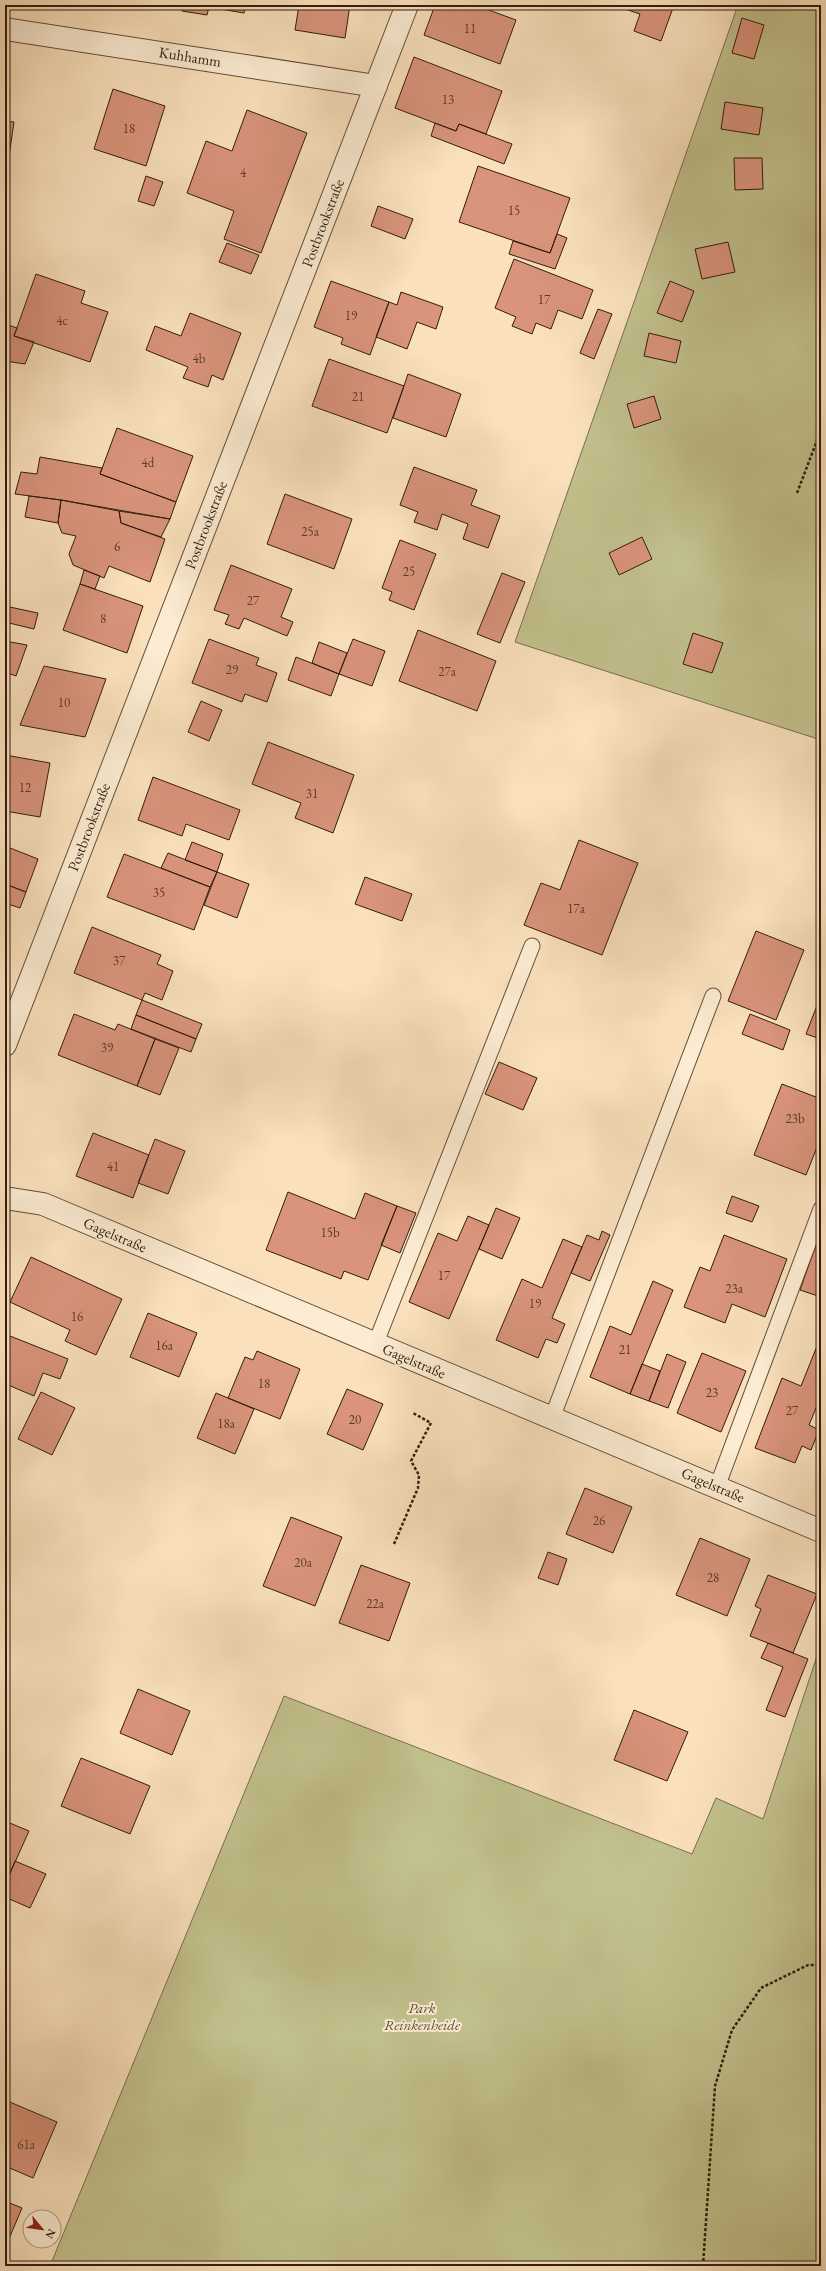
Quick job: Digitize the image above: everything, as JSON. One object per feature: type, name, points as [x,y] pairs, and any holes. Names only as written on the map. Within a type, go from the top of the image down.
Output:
[{"type":"street","name":"Postbrookstraße","points":[[5,1045],[407,5]]},
{"type":"street","name":"Kuhhamm","points":[[5,29],[376,86]]},
{"type":"street","name":"Gagelstraße","points":[[5,1198],[43,1204],[821,1531]]},
{"type":"lane","points":[[375,1344],[532,946]]},
{"type":"lane","points":[[552,1418],[713,996]]},
{"type":"lane","points":[[717,1487],[821,1209]]},
{"type":"path","points":[[797,493],[821,430]]},
{"type":"path","points":[[394,1544],[418,1488],[418,1475],[411,1461],[431,1423],[413,1413]]},
{"type":"path","points":[[703,2266],[715,2086],[732,2030],[761,1988],[808,1966],[821,1965]]},
{"type":"green space","points":[[738,5],[821,5],[821,740],[515,642]]},
{"type":"green space","name":"Park Reinkenheide","points":[[821,1644],[821,2266],[50,2266],[57,2249],[62,2249],[62,2237],[284,1696],[692,1854],[716,1798],[763,1819]]},
{"type":"building","points":[[183,5],[246,5],[244,13],[209,7],[207,15],[182,11]]},
{"type":"building","points":[[299,5],[350,5],[345,38],[295,30]]},
{"type":"building","points":[[435,5],[475,5],[516,20],[500,64],[424,35]]},
{"type":"building","points":[[626,5],[674,5],[661,41],[634,31],[640,14],[625,9]]},
{"type":"building","points":[[742,18],[764,25],[754,59],[732,53]]},
{"type":"building","points":[[414,57],[502,91],[486,134],[459,124],[456,131],[395,108]]},
{"type":"building","points":[[113,89],[165,106],[146,166],[94,149]]},
{"type":"building","points":[[725,102],[763,108],[759,135],[721,129]]},
{"type":"building","points":[[247,110],[307,133],[261,253],[224,239],[234,211],[187,193],[206,141],[232,151]]},
{"type":"building","points":[[5,121],[14,122],[5,183]]},
{"type":"building","points":[[435,123],[456,131],[459,124],[512,144],[504,164],[431,136]]},
{"type":"building","points":[[734,158],[762,158],[763,189],[735,190]]},
{"type":"building","points":[[478,166],[570,198],[550,253],[459,222]]},
{"type":"building","points":[[146,176],[163,182],[154,206],[138,201]]},
{"type":"building","points":[[378,206],[413,219],[405,239],[371,226]]},
{"type":"building","points":[[557,234],[567,238],[555,269],[509,254],[513,241],[550,253]]},
{"type":"building","points":[[728,242],[735,272],[702,279],[695,249]]},
{"type":"building","points":[[227,243],[259,255],[251,274],[219,262]]},
{"type":"building","points":[[514,259],[593,290],[582,319],[558,310],[551,329],[536,323],[532,334],[512,326],[516,317],[495,308]]},
{"type":"building","points":[[36,274],[85,291],[81,303],[108,312],[90,362],[14,336]]},
{"type":"building","points":[[331,281],[389,302],[370,355],[341,344],[343,338],[314,327]]},
{"type":"building","points":[[670,281],[694,291],[682,322],[657,313]]},
{"type":"building","points":[[401,292],[443,307],[436,329],[417,322],[407,349],[376,337],[389,302],[397,305]]},
{"type":"building","points":[[598,309],[612,314],[594,359],[580,353]]},
{"type":"building","points":[[190,313],[241,333],[223,380],[212,375],[208,387],[183,378],[188,367],[146,350],[155,326],[181,336]]},
{"type":"building","points":[[5,324],[17,328],[14,336],[34,342],[25,364],[5,361]]},
{"type":"building","points":[[649,333],[681,341],[676,363],[644,356]]},
{"type":"building","points":[[329,359],[404,386],[387,433],[312,406]]},
{"type":"building","points":[[408,374],[461,394],[446,437],[393,418]]},
{"type":"building","points":[[654,396],[661,419],[634,428],[627,404]]},
{"type":"building","points":[[117,428],[193,456],[176,502],[100,474]]},
{"type":"building","points":[[40,457],[102,468],[100,474],[176,502],[170,519],[61,500],[15,494],[21,472],[37,474]]},
{"type":"building","points":[[414,467],[477,490],[471,505],[500,516],[488,548],[463,539],[468,524],[442,514],[437,530],[414,522],[418,512],[400,505]]},
{"type":"building","points":[[285,494],[352,519],[334,569],[267,544]]},
{"type":"building","points":[[29,496],[61,500],[58,523],[25,517]]},
{"type":"building","points":[[61,500],[119,511],[121,523],[165,539],[150,582],[109,566],[104,578],[73,565],[69,554],[76,536],[62,533],[58,523]]},
{"type":"building","points":[[119,511],[170,519],[161,537],[121,523]]},
{"type":"building","points":[[642,537],[652,559],[619,575],[609,553]]},
{"type":"building","points":[[400,540],[436,554],[414,610],[389,600],[392,592],[382,588]]},
{"type":"building","points":[[231,565],[292,589],[281,617],[293,622],[287,636],[244,618],[239,629],[225,624],[229,615],[214,610]]},
{"type":"building","points":[[84,570],[100,576],[95,589],[80,584]]},
{"type":"building","points":[[502,573],[525,582],[500,643],[477,634]]},
{"type":"building","points":[[80,584],[143,606],[127,653],[63,630]]},
{"type":"building","points":[[5,606],[38,613],[34,629],[5,622]]},
{"type":"building","points":[[418,630],[496,661],[477,711],[399,681]]},
{"type":"building","points":[[693,633],[723,643],[712,673],[683,664]]},
{"type":"building","points":[[209,639],[259,658],[256,665],[277,673],[267,702],[245,694],[242,702],[192,683]]},
{"type":"building","points":[[353,639],[385,651],[372,686],[339,674]]},
{"type":"building","points":[[5,641],[27,645],[16,676],[5,672]]},
{"type":"building","points":[[319,642],[347,653],[339,674],[312,663]]},
{"type":"building","points":[[296,657],[339,674],[331,696],[288,680]]},
{"type":"building","points":[[44,666],[106,679],[85,737],[20,725]]},
{"type":"building","points":[[201,701],[222,710],[209,741],[188,732]]},
{"type":"building","points":[[268,742],[354,775],[333,833],[295,818],[301,803],[252,784]]},
{"type":"building","points":[[5,755],[50,763],[40,817],[5,811]]},
{"type":"building","points":[[153,777],[240,810],[229,840],[186,824],[182,836],[138,820]]},
{"type":"building","points":[[579,840],[638,863],[602,955],[524,925],[541,883],[560,890]]},
{"type":"building","points":[[192,842],[223,854],[217,872],[185,860]]},
{"type":"building","points":[[5,846],[38,859],[26,892],[5,884]]},
{"type":"building","points":[[168,853],[217,872],[210,887],[161,868]]},
{"type":"building","points":[[124,854],[210,887],[194,930],[107,897]]},
{"type":"building","points":[[217,872],[249,884],[237,918],[204,905]]},
{"type":"building","points":[[365,877],[412,894],[402,921],[355,904]]},
{"type":"building","points":[[5,884],[26,892],[20,908],[5,903]]},
{"type":"building","points":[[92,927],[161,955],[157,964],[173,971],[162,1000],[145,993],[142,1000],[74,973]]},
{"type":"building","points":[[756,931],[804,950],[776,1020],[728,1001]]},
{"type":"building","points":[[821,995],[821,1039],[806,1034]]},
{"type":"building","points":[[142,1000],[202,1024],[196,1039],[136,1015]]},
{"type":"building","points":[[74,1014],[115,1030],[118,1024],[155,1039],[137,1086],[58,1055]]},
{"type":"building","points":[[750,1014],[790,1030],[783,1050],[742,1034]]},
{"type":"building","points":[[136,1015],[196,1039],[191,1052],[131,1029]]},
{"type":"building","points":[[155,1039],[179,1048],[160,1095],[137,1086]]},
{"type":"building","points":[[499,1062],[537,1078],[523,1110],[485,1094]]},
{"type":"building","points":[[782,1084],[821,1099],[821,1137],[806,1175],[754,1155]]},
{"type":"building","points":[[93,1133],[149,1155],[133,1198],[76,1176]]},
{"type":"building","points":[[155,1139],[185,1151],[168,1194],[138,1183]]},
{"type":"building","points":[[288,1192],[355,1219],[365,1193],[397,1206],[368,1280],[344,1271],[341,1279],[266,1250]]},
{"type":"building","points":[[732,1196],[759,1206],[752,1222],[726,1213]]},
{"type":"building","points":[[397,1206],[416,1213],[400,1253],[381,1245]]},
{"type":"building","points":[[496,1208],[520,1218],[502,1259],[479,1249]]},
{"type":"building","points":[[468,1216],[489,1225],[449,1319],[409,1302],[438,1233],[457,1241]]},
{"type":"building","points":[[602,1231],[610,1235],[590,1281],[571,1273],[587,1235],[599,1240]]},
{"type":"building","points":[[724,1235],[787,1259],[765,1317],[732,1304],[725,1323],[684,1307],[700,1267],[710,1271]]},
{"type":"building","points":[[563,1239],[582,1247],[552,1318],[565,1324],[557,1343],[546,1339],[538,1358],[496,1340],[522,1279],[542,1288]]},
{"type":"building","points":[[817,1242],[821,1243],[821,1297],[800,1290]]},
{"type":"building","points":[[31,1257],[122,1299],[96,1355],[65,1341],[70,1330],[10,1302]]},
{"type":"building","points":[[653,1281],[673,1290],[630,1394],[590,1377],[610,1326],[631,1335]]},
{"type":"building","points":[[148,1313],[197,1333],[179,1377],[130,1357]]},
{"type":"building","points":[[5,1334],[68,1359],[60,1379],[43,1373],[34,1396],[8,1385],[5,1392]]},
{"type":"building","points":[[819,1341],[821,1341],[821,1396],[809,1425],[819,1430],[811,1450],[802,1446],[795,1463],[755,1448],[782,1378],[801,1386]]},
{"type":"building","points":[[257,1351],[300,1369],[280,1419],[228,1398],[245,1357],[253,1360]]},
{"type":"building","points":[[702,1353],[746,1371],[721,1432],[677,1413]]},
{"type":"building","points":[[667,1354],[686,1362],[668,1408],[649,1401]]},
{"type":"building","points":[[642,1364],[660,1371],[649,1401],[630,1394]]},
{"type":"building","points":[[347,1389],[383,1404],[363,1450],[327,1434]]},
{"type":"building","points":[[41,1392],[75,1408],[52,1455],[18,1439]]},
{"type":"building","points":[[216,1393],[254,1409],[235,1454],[197,1438]]},
{"type":"building","points":[[585,1488],[632,1507],[613,1553],[566,1534]]},
{"type":"building","points":[[291,1517],[342,1537],[315,1606],[263,1586]]},
{"type":"building","points":[[700,1538],[750,1559],[727,1616],[676,1595]]},
{"type":"building","points":[[548,1552],[567,1559],[558,1585],[538,1578]]},
{"type":"building","points":[[361,1565],[410,1583],[389,1641],[339,1623]]},
{"type":"building","points":[[768,1575],[817,1594],[793,1653],[750,1636],[761,1609],[755,1606]]},
{"type":"building","points":[[768,1643],[808,1659],[785,1717],[766,1710],[783,1667],[761,1658]]},
{"type":"building","points":[[138,1689],[190,1711],[172,1755],[120,1733]]},
{"type":"building","points":[[634,1710],[688,1732],[667,1781],[614,1760]]},
{"type":"building","points":[[81,1758],[150,1786],[130,1834],[61,1806]]},
{"type":"building","points":[[5,1821],[29,1831],[7,1880],[5,1879]]},
{"type":"building","points":[[15,1861],[46,1874],[30,1908],[5,1897],[5,1879],[7,1880]]},
{"type":"building","points":[[5,2100],[57,2122],[33,2178],[5,2166]]},
{"type":"building","points":[[5,2201],[22,2208],[5,2248]]}]
